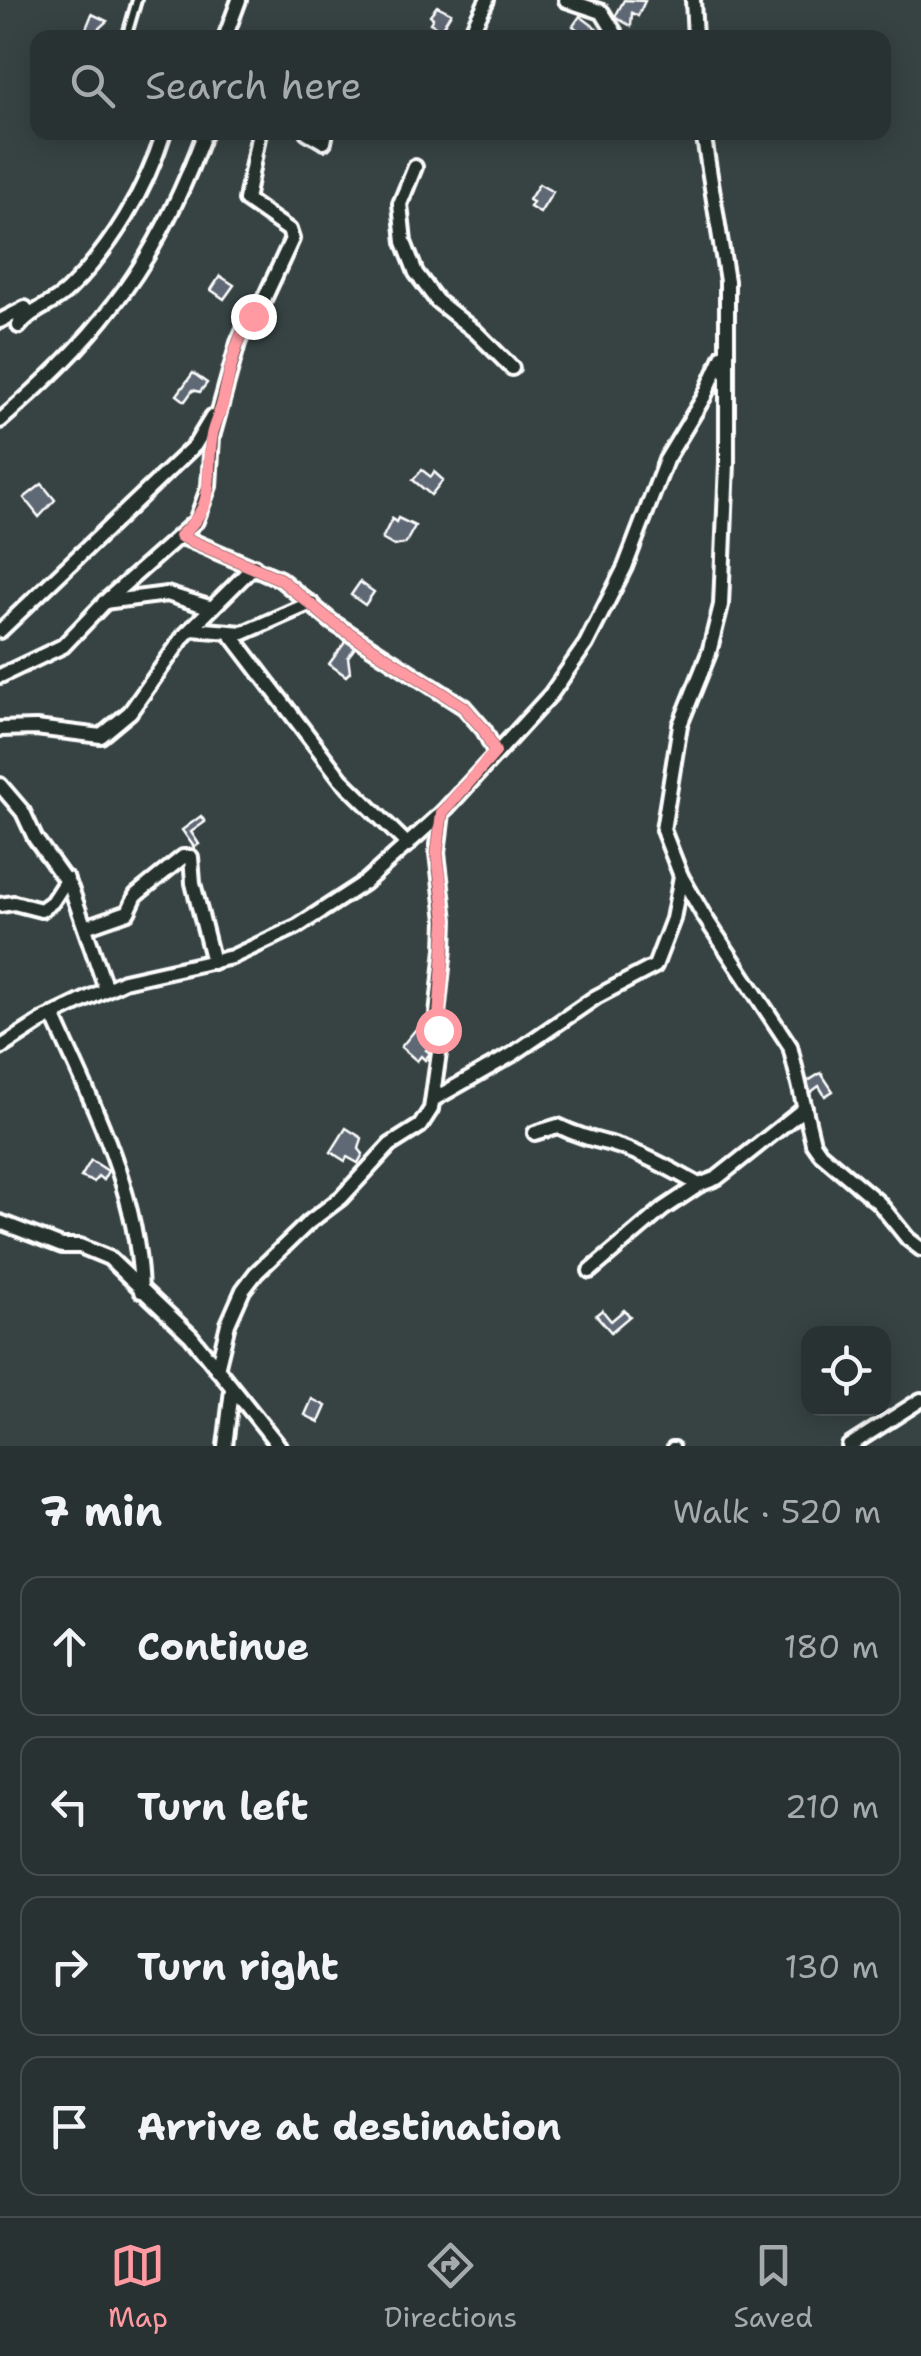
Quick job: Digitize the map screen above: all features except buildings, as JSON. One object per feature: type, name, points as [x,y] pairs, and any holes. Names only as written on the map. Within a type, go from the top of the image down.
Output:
[{"type":"street","points":[[227,30],[239,0]]},
{"type":"street","points":[[472,30],[487,0]]},
{"type":"street","points":[[566,0],[602,12],[613,30]]},
{"type":"street","points":[[693,0],[694,30]]},
{"type":"street","points":[[0,321],[25,308],[19,326],[31,312],[58,299],[103,252],[154,165],[162,140]]},
{"type":"street","points":[[0,421],[32,393],[115,304],[152,245],[202,140]]},
{"type":"street","points":[[0,676],[63,646],[104,602],[196,521],[204,505],[210,486],[212,437],[244,329],[260,308],[292,239],[289,230],[246,200],[257,140]]},
{"type":"street","points":[[704,140],[727,281],[721,605],[709,652],[680,724],[662,820],[681,876],[790,1046],[808,1130],[820,1153],[880,1203],[908,1239],[921,1249]]},
{"type":"street","points":[[416,167],[400,204],[404,242],[416,273],[436,301],[476,332],[512,368]]},
{"type":"street","points":[[0,1048],[52,1014],[139,976],[212,962],[260,946],[298,926],[364,884],[442,813],[551,694],[586,644],[625,568],[666,460],[704,397],[726,348]]},
{"type":"street","points":[[0,630],[195,445],[224,398]]},
{"type":"street","points":[[180,536],[280,579],[332,622],[464,707],[484,730],[495,752]]},
{"type":"street","points":[[0,729],[36,728],[101,736],[130,712],[192,629],[254,566]]},
{"type":"street","points":[[104,602],[168,594],[212,608]]},
{"type":"street","points":[[192,629],[243,633],[311,603]]},
{"type":"street","points":[[229,632],[340,779],[408,845]]},
{"type":"street","points":[[0,785],[66,880],[106,990]]},
{"type":"street","points":[[217,1369],[228,1324],[242,1290],[308,1223],[341,1198],[390,1146],[420,1126],[434,1099],[446,920],[437,853],[442,813]]},
{"type":"street","points":[[85,927],[128,912],[136,895],[184,857],[191,857],[193,883],[212,962]]},
{"type":"street","points":[[434,1099],[514,1054],[596,997],[655,966],[673,919],[681,876]]},
{"type":"street","points":[[0,905],[14,903],[41,910],[52,902],[66,880]]},
{"type":"street","points":[[52,1014],[118,1164],[138,1234],[141,1291]]},
{"type":"street","points":[[590,1271],[663,1209],[717,1178],[805,1108]]},
{"type":"street","points":[[535,1133],[558,1126],[584,1139],[611,1144],[660,1163],[699,1185]]},
{"type":"street","points":[[0,1222],[62,1246],[80,1246],[109,1258],[184,1328],[279,1446]]},
{"type":"street","points":[[225,1446],[232,1390]]},
{"type":"street","points":[[849,1446],[921,1400]]},
{"type":"lane","points":[[128,30],[137,0]]},
{"type":"route","points":[[253,316],[238,343],[212,437],[210,486],[204,505],[196,521],[180,536],[280,579],[332,622],[464,707],[484,730],[495,752],[442,813],[437,853],[446,920],[438,1030]]}]
